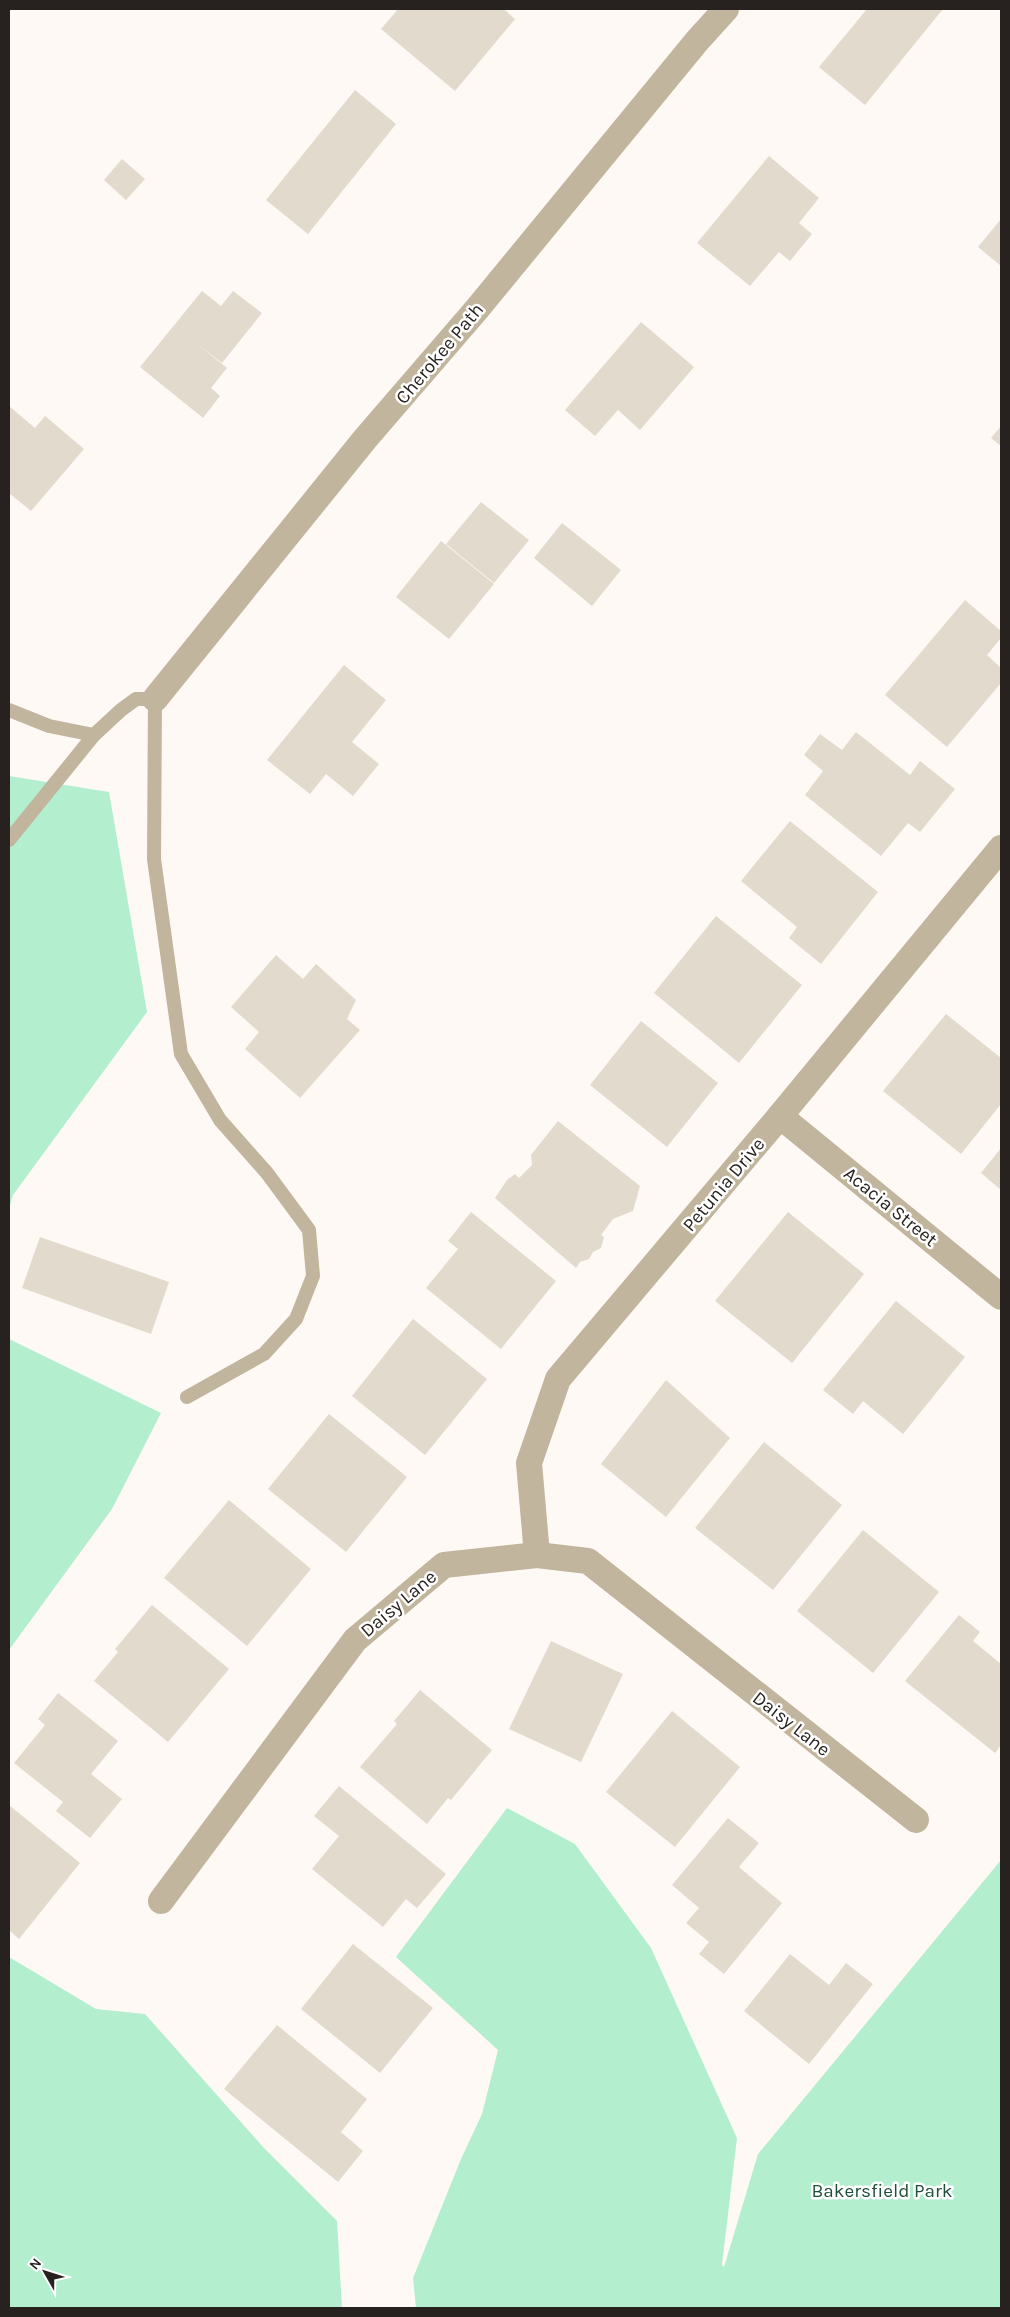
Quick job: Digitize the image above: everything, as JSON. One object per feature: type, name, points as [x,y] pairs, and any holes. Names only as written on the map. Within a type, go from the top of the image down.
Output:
[{"type":"street","name":"Cherokee Path","points":[[155,699],[366,439],[477,309],[691,48],[726,9]]},
{"type":"street","name":"Petunia Drive","points":[[537,1555],[529,1463],[558,1379],[780,1116],[1001,848]]},
{"type":"street","name":"Acacia Street","points":[[780,1116],[1001,1297]]},
{"type":"street","name":"Daisy Lane","points":[[161,1902],[355,1640],[444,1565],[537,1555],[588,1561],[916,1820]]},
{"type":"lane","points":[[9,840],[94,735],[136,698],[155,699],[154,859],[182,1054],[220,1120],[267,1173],[309,1230],[313,1276],[296,1319],[264,1354],[188,1397]]},
{"type":"lane","points":[[9,710],[49,726],[94,735]]},
{"type":"green space","points":[[9,776],[109,792],[147,1012],[13,1195],[9,1209]]},
{"type":"green space","points":[[9,1339],[161,1413],[112,1509],[9,1650]]},
{"type":"green space","name":"Bakersfield Park","points":[[507,1808],[575,1844],[651,1948],[737,2138],[722,2265],[724,2267],[758,2154],[1001,1860],[1001,2308],[416,2308],[413,2278],[461,2159],[482,2114],[498,2050],[396,1957]]},
{"type":"green space","points":[[9,1957],[96,2009],[145,2014],[264,2148],[337,2221],[342,2308],[9,2308]]},
{"type":"building","points":[[398,9],[504,9],[515,19],[455,91],[381,29]]},
{"type":"building","points":[[867,9],[943,9],[865,105],[819,67]]},
{"type":"building","points":[[355,90],[396,124],[308,234],[266,200]]},
{"type":"building","points":[[769,156],[819,198],[799,223],[812,234],[790,261],[779,252],[750,286],[697,243]]},
{"type":"building","points":[[122,159],[145,179],[126,200],[104,180]]},
{"type":"building","points":[[1001,219],[1001,266],[978,247]]},
{"type":"building","points":[[202,291],[221,306],[233,291],[262,313],[222,363],[196,343],[227,368],[211,388],[220,396],[203,418],[140,367]]},
{"type":"building","points":[[641,322],[694,367],[640,430],[618,410],[595,436],[565,410]]},
{"type":"building","points":[[9,406],[35,428],[45,416],[84,449],[31,511],[9,493]]},
{"type":"building","points":[[1001,426],[1001,446],[991,438]]},
{"type":"building","points":[[481,502],[529,540],[494,583],[446,544]]},
{"type":"building","points":[[562,523],[621,570],[592,606],[534,558]]},
{"type":"building","points":[[441,541],[494,584],[449,639],[396,597]]},
{"type":"building","points":[[965,600],[1001,631],[1001,638],[987,655],[1001,668],[1001,683],[947,747],[885,695]]},
{"type":"building","points":[[344,665],[386,700],[352,742],[379,764],[353,796],[326,774],[310,794],[267,760]]},
{"type":"building","points":[[856,732],[910,775],[920,761],[955,789],[920,832],[908,823],[881,856],[805,795],[823,771],[804,755],[820,734],[842,750]]},
{"type":"building","points":[[790,821],[878,892],[821,964],[789,938],[797,927],[741,881]]},
{"type":"building","points":[[716,916],[802,985],[739,1063],[654,993]]},
{"type":"building","points":[[276,955],[303,979],[316,964],[356,1000],[347,1019],[360,1030],[300,1098],[245,1049],[259,1032],[231,1007]]},
{"type":"building","points":[[946,1014],[1001,1058],[1001,1104],[961,1154],[883,1091]]},
{"type":"building","points":[[641,1021],[718,1083],[667,1147],[590,1085]]},
{"type":"building","points":[[558,1121],[640,1186],[633,1211],[613,1219],[601,1235],[604,1237],[601,1248],[593,1252],[589,1259],[580,1262],[576,1268],[495,1198],[507,1180],[515,1174],[519,1178],[532,1165],[531,1155]]},
{"type":"building","points":[[1001,1148],[1001,1190],[981,1173]]},
{"type":"building","points":[[471,1212],[556,1281],[501,1349],[426,1288],[458,1249],[448,1241]]},
{"type":"building","points":[[788,1212],[864,1274],[792,1363],[715,1301]]},
{"type":"building","points":[[40,1237],[169,1282],[151,1334],[22,1288]]},
{"type":"building","points":[[896,1301],[965,1357],[903,1434],[863,1401],[853,1414],[823,1390]]},
{"type":"building","points":[[413,1319],[487,1379],[425,1455],[352,1396]]},
{"type":"building","points":[[666,1380],[730,1438],[666,1517],[601,1464]]},
{"type":"building","points":[[329,1414],[407,1477],[346,1552],[268,1489]]},
{"type":"building","points":[[764,1442],[842,1505],[773,1590],[695,1528]]},
{"type":"building","points":[[229,1500],[311,1569],[247,1646],[164,1578]]},
{"type":"building","points":[[863,1530],[939,1592],[873,1673],[797,1611]]},
{"type":"building","points":[[152,1605],[229,1669],[168,1742],[94,1681],[118,1652],[115,1649]]},
{"type":"building","points":[[959,1615],[980,1632],[973,1641],[1001,1664],[1001,1745],[995,1753],[905,1681]]},
{"type":"building","points":[[551,1641],[623,1674],[581,1762],[509,1729]]},
{"type":"building","points":[[420,1690],[492,1750],[451,1800],[448,1798],[427,1824],[360,1767],[397,1724],[394,1721]]},
{"type":"building","points":[[58,1693],[118,1741],[91,1774],[122,1799],[90,1838],[56,1811],[63,1802],[14,1763],[45,1725],[38,1719]]},
{"type":"building","points":[[672,1711],[740,1767],[675,1847],[606,1792]]},
{"type":"building","points":[[339,1786],[446,1874],[417,1908],[406,1899],[383,1927],[312,1869],[339,1836],[314,1816]]},
{"type":"building","points":[[9,1805],[80,1863],[19,1939],[9,1930]]},
{"type":"building","points":[[728,1818],[759,1843],[739,1867],[782,1903],[724,1974],[699,1954],[709,1942],[686,1923],[699,1908],[672,1885]]},
{"type":"building","points":[[353,1944],[433,2008],[380,2073],[301,2009]]},
{"type":"building","points":[[790,1954],[829,1985],[846,1963],[873,1984],[809,2064],[744,2011]]},
{"type":"building","points":[[277,2025],[367,2099],[341,2132],[363,2151],[338,2182],[224,2089]]}]
